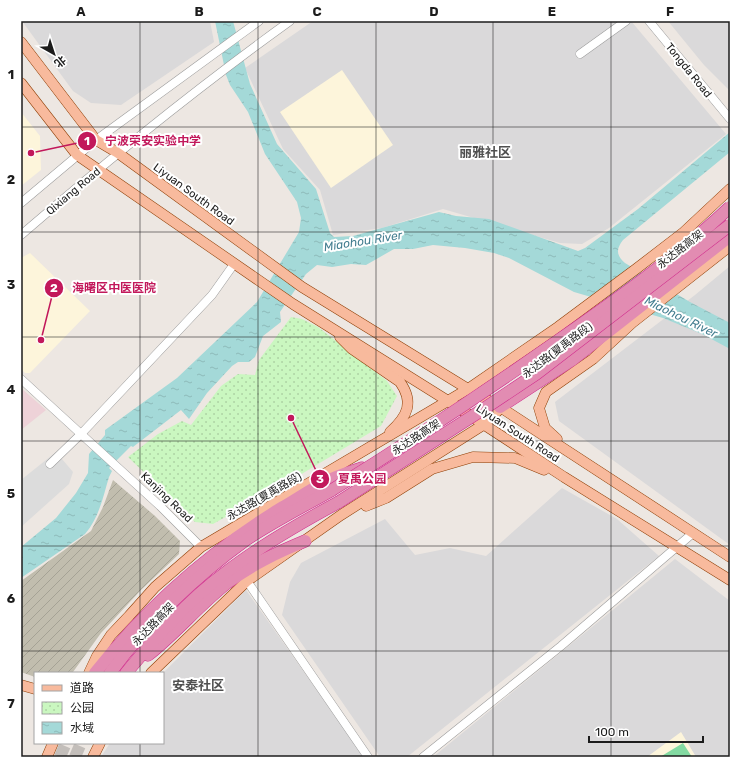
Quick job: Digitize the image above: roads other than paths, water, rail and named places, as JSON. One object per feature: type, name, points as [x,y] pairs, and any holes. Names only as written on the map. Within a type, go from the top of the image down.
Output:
[{"type":"highway","name":"永达路高架","points":[[111,672],[152,624],[218,560],[328,486],[376,463],[504,379],[605,308],[704,231],[730,207]]},
{"type":"highway","name":"永达路高架","points":[[128,672],[196,597],[225,572],[289,530],[339,502],[536,374],[730,225]]},
{"type":"highway","points":[[500,407],[572,360],[730,236]]},
{"type":"highway","points":[[96,672],[122,639],[163,597],[216,551],[255,524],[328,486]]},
{"type":"highway","points":[[128,672],[169,639],[205,602],[228,583],[268,556],[305,541]]},
{"type":"main road","name":"Liyuan South Road","points":[[21,42],[96,140],[118,153],[302,287],[500,407],[730,557]]},
{"type":"main road","points":[[21,83],[77,156],[99,169],[234,264]]},
{"type":"main road","name":"永达路(夏禹路段)","points":[[89,672],[97,656],[124,620],[155,587],[201,547],[468,389],[583,309],[636,269],[684,232],[730,189]]},
{"type":"main road","name":"永达路(夏禹路段)","points":[[152,672],[246,582],[341,515],[423,465],[483,425],[500,407],[658,288],[730,229]]},
{"type":"main road","points":[[577,458],[545,428],[539,408],[546,392],[593,360],[632,323],[730,246]]},
{"type":"main road","name":"Liyuan South Road","points":[[234,264],[293,304],[448,400],[483,425],[564,478],[730,580]]},
{"type":"main road","points":[[329,325],[352,349],[400,382],[408,395],[407,410],[402,418],[394,428],[373,446]]},
{"type":"main road","points":[[341,515],[386,498],[432,469],[473,457],[515,458],[564,478]]},
{"type":"main road","points":[[21,685],[34,689]]},
{"type":"main road","points":[[47,757],[53,744]]},
{"type":"main road","points":[[93,757],[100,744]]},
{"type":"street","points":[[21,203],[96,140],[259,21]]},
{"type":"street","name":"Qixiang Road","points":[[21,235],[118,153],[248,51],[290,21]]},
{"type":"street","points":[[580,54],[626,21]]},
{"type":"street","name":"Tongda Road","points":[[649,21],[730,119]]},
{"type":"street","points":[[50,464],[81,434],[212,295],[234,264]]},
{"type":"street","name":"Kanjing Road","points":[[21,379],[91,442],[201,547]]},
{"type":"street","points":[[423,757],[677,548],[693,533]]},
{"type":"street","points":[[246,582],[368,757]]},
{"type":"water","name":"Miaohou River","points":[[215,21],[233,21],[250,84],[277,144],[316,189],[330,233],[334,237],[353,236],[439,212],[456,216],[489,219],[578,251],[585,248],[638,209],[730,132],[730,152],[623,240],[619,246],[618,252],[625,263],[690,302],[730,323],[730,349],[702,334],[663,318],[574,292],[509,258],[494,253],[433,245],[413,249],[394,249],[366,265],[351,264],[332,267],[317,265],[306,274],[280,312],[281,322],[263,336],[255,357],[249,362],[238,362],[232,366],[207,393],[189,419],[181,410],[133,447],[131,446],[109,468],[112,471],[100,507],[94,521],[85,534],[21,578],[21,547],[56,518],[76,493],[88,473],[89,454],[105,435],[105,430],[177,378],[257,302],[299,232],[301,218],[297,202],[265,154],[248,112],[230,85],[226,75]]},
{"type":"tunnel","points":[[60,757],[66,744]]},
{"type":"tunnel","points":[[75,757],[81,744]]},
{"type":"place","name":"宁波荣安实验中学","points":[[31,153]]},
{"type":"place","name":"海曙区中医医院","points":[[41,340]]},
{"type":"place","name":"夏禹公园","points":[[291,418]]},
{"type":"district","name":"丽雅社区","points":[[485,152]]},
{"type":"district","name":"安泰社区","points":[[198,685]]}]
